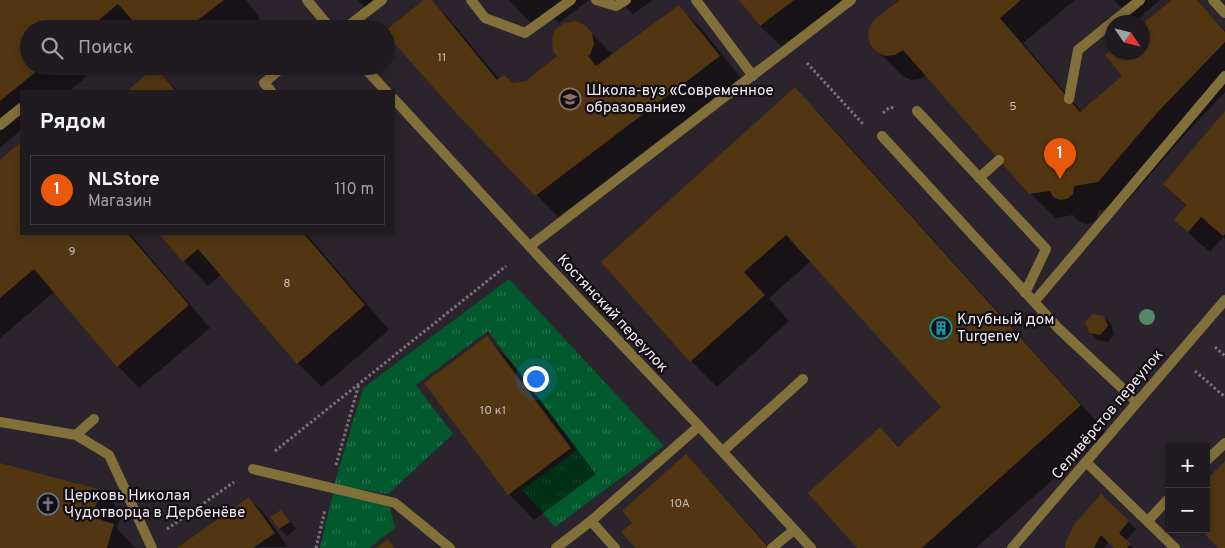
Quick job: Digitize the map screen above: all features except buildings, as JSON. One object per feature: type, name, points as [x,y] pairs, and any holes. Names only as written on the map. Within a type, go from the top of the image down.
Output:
[{"type":"street","points":[[307,0],[323,20]]},
{"type":"street","points":[[356,20],[382,0]]},
{"type":"street","points":[[472,0],[485,18],[525,33],[571,0]]},
{"type":"street","points":[[596,0],[616,6],[626,0]]},
{"type":"street","points":[[696,0],[753,76]]},
{"type":"street","points":[[530,246],[851,0]]},
{"type":"street","points":[[1069,99],[1078,50],[1140,0]]},
{"type":"street","points":[[1213,0],[1225,13]]},
{"type":"street","points":[[270,90],[264,83],[273,75]]},
{"type":"street","points":[[372,75],[385,90]]},
{"type":"street","points":[[1034,302],[1225,76]]},
{"type":"street","name":"Костянский переулок","points":[[395,100],[811,548]]},
{"type":"street","points":[[0,126],[20,109]]},
{"type":"street","points":[[917,111],[1046,249],[1025,293]]},
{"type":"street","points":[[882,136],[1058,328],[1138,402]]},
{"type":"street","points":[[979,178],[999,160]]},
{"type":"street","name":"Селивёрстов переулок","points":[[1012,548],[1225,300]]},
{"type":"street","points":[[723,452],[803,378]]},
{"type":"street","points":[[76,435],[94,418]]},
{"type":"street","points":[[0,422],[76,435],[109,455],[150,545]]},
{"type":"street","points":[[556,548],[699,426]]},
{"type":"street","points":[[1210,457],[1225,443]]},
{"type":"street","points":[[1086,462],[1176,548]]},
{"type":"street","points":[[253,469],[395,503],[450,548]]},
{"type":"street","points":[[1148,521],[1165,502]]},
{"type":"street","points":[[591,520],[615,548]]},
{"type":"street","points":[[772,548],[794,530]]},
{"type":"path","points":[[806,62],[866,127]]},
{"type":"path","points":[[150,545],[253,469],[506,266]]},
{"type":"path","points":[[1215,347],[1225,356]]},
{"type":"path","points":[[1194,370],[1225,397]]},
{"type":"green space","points":[[509,279],[664,446],[555,527],[522,490],[577,450],[488,331],[416,385],[453,434],[388,494],[334,485],[363,388]]},
{"type":"green space","points":[[333,493],[390,507],[395,528],[369,548],[320,548]]},
{"type":"place","name":"Школа-вуз «Современное образование»","points":[[570,99]]},
{"type":"place","name":"NLStore","points":[[1060,179]]},
{"type":"place","name":"Клубный дом Turgenev","points":[[941,328]]},
{"type":"place","name":"Церковь Николая Чудотворца в Дербенёве","points":[[48,504]]}]
